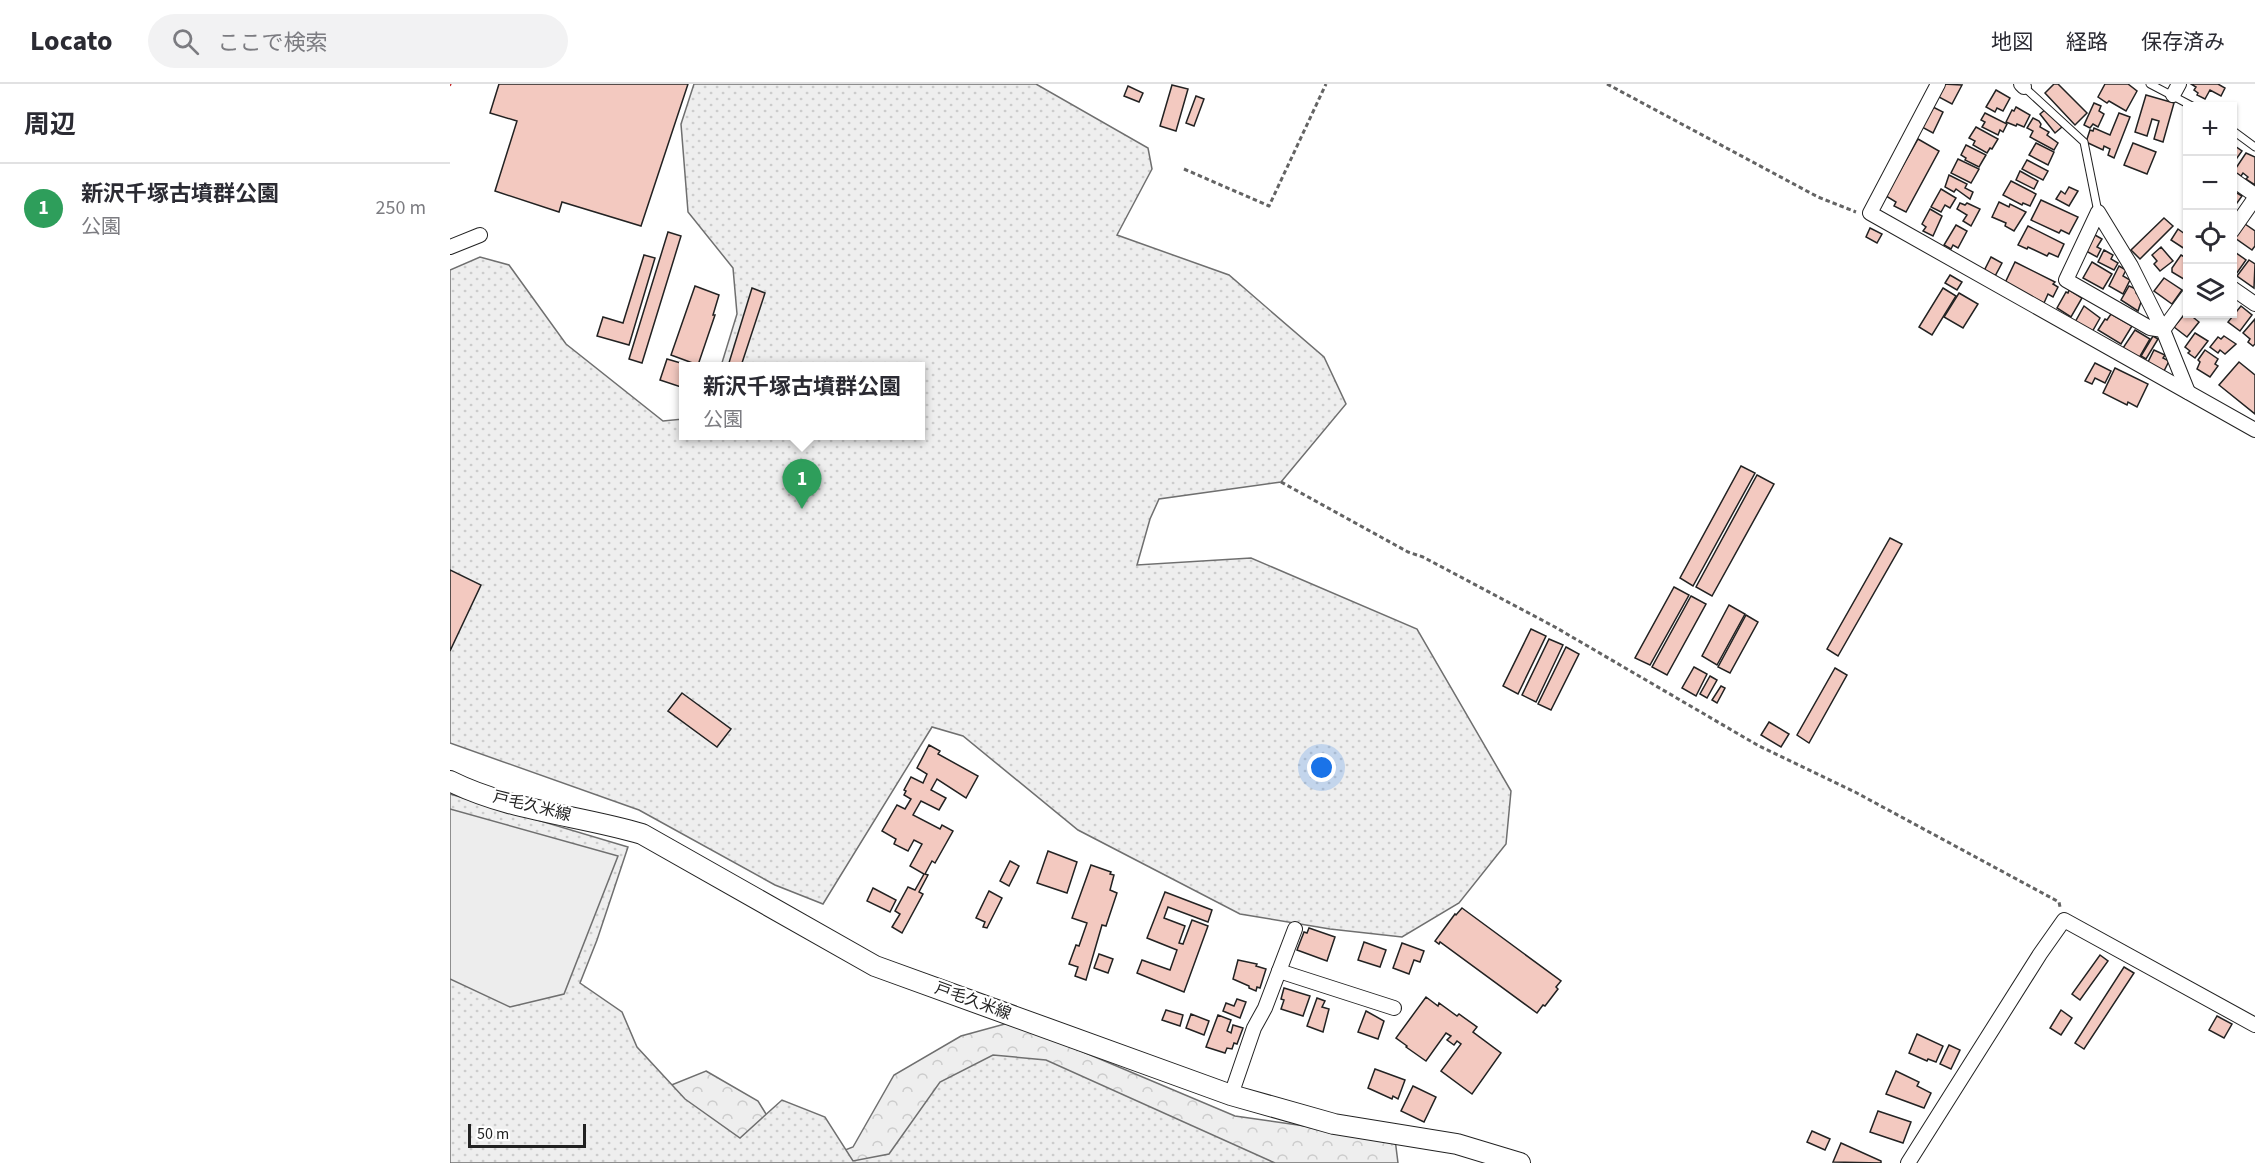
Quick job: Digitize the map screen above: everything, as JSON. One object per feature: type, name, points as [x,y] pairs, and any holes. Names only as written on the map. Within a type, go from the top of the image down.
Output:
[{"type":"main road","name":"戸毛久米線","points":[[450,781],[466,789],[522,807],[614,825],[642,834],[875,966],[1231,1095],[1334,1124],[1457,1144],[1520,1163]]},
{"type":"street","points":[[1938,84],[1870,213],[2255,430]]},
{"type":"street","points":[[2237,183],[2255,196],[2237,223]]},
{"type":"street","points":[[2098,212],[2132,266],[2163,330],[2188,392]]},
{"type":"street","points":[[2098,212],[2066,280],[2150,328],[2163,330]]},
{"type":"street","points":[[450,247],[480,235]]},
{"type":"street","points":[[2237,291],[2254,302]]},
{"type":"street","points":[[2163,330],[2183,302]]},
{"type":"street","points":[[1908,1163],[2040,954],[2064,920],[2255,1025]]},
{"type":"street","points":[[1231,1095],[1254,1028],[1266,1008],[1295,929]]},
{"type":"street","points":[[1280,971],[1394,1008]]},
{"type":"lane","points":[[2150,84],[2176,90],[2188,102]]},
{"type":"lane","points":[[2023,85],[2084,142],[2098,212]]},
{"type":"lane","points":[[2237,134],[2255,147]]},
{"type":"path","points":[[1184,169],[1269,206],[1326,84]]},
{"type":"path","points":[[1607,84],[1818,197],[1864,215],[1870,213]]},
{"type":"path","points":[[1281,482],[1408,552],[1423,557],[1555,627],[1759,746],[1855,792],[2059,902],[2064,920]]},
{"type":"green space","points":[[694,84],[1036,84],[1148,148],[1152,169],[1117,235],[1229,275],[1324,357],[1346,404],[1281,482],[1159,499],[1150,519],[1137,565],[1251,558],[1417,629],[1511,791],[1506,844],[1459,903],[1402,937],[1330,929],[1240,914],[1078,830],[963,736],[932,727],[823,904],[775,885],[639,810],[450,743],[450,270],[480,257],[509,265],[566,344],[663,421],[679,419],[679,440],[925,440],[925,362],[722,362],[737,314],[733,268],[688,212],[681,124]]},
{"type":"green space","points":[[450,794],[628,847],[580,983],[622,1012],[637,1047],[685,1099],[740,1138],[782,1100],[825,1117],[853,1161],[889,1154],[940,1082],[993,1055],[1046,1060],[1275,1163],[450,1163]]},
{"type":"green space","points":[[1012,1022],[1235,1116],[1395,1139],[1398,1163],[812,1163],[853,1147],[894,1075],[961,1036]]},
{"type":"green space","points":[[706,1071],[758,1101],[796,1163],[568,1163],[627,1103]]},
{"type":"shaded area","points":[[450,809],[618,856],[564,994],[510,1007],[450,979]]},
{"type":"building","points":[[499,84],[688,84],[641,226],[562,202],[559,212],[495,191],[517,121],[490,113]]},
{"type":"building","points":[[1943,84],[1962,85],[1952,104],[1937,96]]},
{"type":"building","points":[[2054,84],[2058,84],[2087,113],[2075,125],[2045,93]]},
{"type":"building","points":[[2105,84],[2128,84],[2137,91],[2126,111],[2098,97]]},
{"type":"building","points":[[2191,84],[2218,84],[2225,88],[2221,96],[2210,90],[2205,99],[2197,95],[2198,93],[2194,90],[2196,87]]},
{"type":"building","points":[[1172,85],[1188,89],[1176,131],[1160,126]]},
{"type":"building","points":[[1128,86],[1143,93],[1139,102],[1124,96]]},
{"type":"building","points":[[1996,90],[2010,98],[2003,111],[1997,108],[1995,112],[1986,107]]},
{"type":"building","points":[[2146,95],[2174,103],[2163,142],[2154,139],[2159,121],[2152,119],[2147,136],[2135,132]]},
{"type":"building","points":[[1196,96],[1204,99],[1194,126],[1186,123]]},
{"type":"building","points":[[2094,103],[2101,106],[2099,111],[2104,114],[2098,127],[2093,124],[2090,128],[2084,125]]},
{"type":"building","points":[[1931,106],[1943,112],[1933,133],[1920,126]]},
{"type":"building","points":[[2016,107],[2030,115],[2024,127],[2006,122]]},
{"type":"building","points":[[2046,109],[2062,127],[2055,133],[2040,114]]},
{"type":"building","points":[[1985,113],[2007,124],[2003,132],[2000,130],[1998,135],[1982,127],[1985,122],[1981,120]]},
{"type":"building","points":[[2119,113],[2130,117],[2114,158],[2108,155],[2110,149],[2104,146],[2103,150],[2086,142],[2090,130],[2093,131],[2094,128],[2110,135]]},
{"type":"building","points":[[2033,118],[2039,121],[2040,127],[2049,132],[2047,135],[2058,143],[2054,150],[2030,137],[2033,131],[2027,128]]},
{"type":"building","points":[[1976,127],[1998,139],[1987,153],[1973,145],[1975,141],[1969,138]]},
{"type":"building","points":[[1918,139],[1939,151],[1906,212],[1894,206],[1896,202],[1886,196]]},
{"type":"building","points":[[2036,143],[2054,152],[2048,165],[2029,155]]},
{"type":"building","points":[[2133,143],[2156,152],[2147,174],[2124,165]]},
{"type":"building","points":[[1966,145],[1986,155],[1979,167],[1965,160],[1966,158],[1961,155]]},
{"type":"building","points":[[2237,148],[2242,151],[2237,158]]},
{"type":"building","points":[[2246,153],[2255,157],[2255,185],[2246,179],[2248,177],[2243,173],[2241,176],[2237,173],[2237,166]]},
{"type":"building","points":[[1958,159],[1979,169],[1971,183],[1951,173]]},
{"type":"building","points":[[2027,160],[2048,171],[2043,180],[2022,169]]},
{"type":"building","points":[[2020,171],[2038,181],[2034,189],[2016,180]]},
{"type":"building","points":[[1949,175],[1967,184],[1965,188],[1973,192],[1970,199],[1956,189],[1954,192],[1945,187]]},
{"type":"building","points":[[2011,181],[2036,194],[2030,206],[2023,203],[2022,205],[2003,195]]},
{"type":"building","points":[[2069,187],[2078,191],[2069,206],[2056,199],[2061,191],[2065,194]]},
{"type":"building","points":[[1941,189],[1956,198],[1950,208],[1945,205],[1941,212],[1931,207]]},
{"type":"building","points":[[2237,193],[2242,196],[2237,203]]},
{"type":"building","points":[[2041,200],[2078,217],[2069,234],[2061,230],[2059,233],[2031,220]]},
{"type":"building","points":[[1999,202],[2009,207],[2010,204],[2026,212],[2014,231],[2005,226],[2006,223],[1992,217]]},
{"type":"building","points":[[1960,203],[1965,205],[1967,203],[1980,209],[1971,226],[1963,221],[1967,215],[1957,209]]},
{"type":"building","points":[[1930,209],[1942,216],[1933,236],[1923,231],[1926,227],[1922,224]]},
{"type":"building","points":[[2164,218],[2173,226],[2140,259],[2131,250]]},
{"type":"building","points":[[2245,224],[2255,231],[2255,246],[2252,250],[2237,239],[2237,235]]},
{"type":"building","points":[[1956,225],[1967,231],[1958,248],[1953,245],[1951,249],[1944,245]]},
{"type":"building","points":[[2028,226],[2064,244],[2058,257],[2049,253],[2047,256],[2018,245]]},
{"type":"building","points":[[1870,228],[1882,234],[1877,243],[1866,237]]},
{"type":"building","points":[[2178,229],[2183,233],[2183,248],[2171,240]]},
{"type":"building","points":[[668,232],[681,236],[642,363],[629,359]]},
{"type":"building","points":[[2095,235],[2102,239],[2097,247],[2101,249],[2097,257],[2086,251]]},
{"type":"building","points":[[2161,247],[2173,261],[2160,271],[2154,264],[2157,261],[2152,255]]},
{"type":"building","points":[[2104,250],[2113,255],[2111,259],[2118,263],[2114,270],[2098,262]]},
{"type":"building","points":[[2237,254],[2246,260],[2237,273]]},
{"type":"building","points":[[644,255],[655,258],[629,345],[597,336],[603,317],[623,323]]},
{"type":"building","points":[[2181,255],[2183,256],[2183,279],[2172,272],[2172,268]]},
{"type":"building","points":[[1991,257],[2002,263],[1994,278],[1983,273]]},
{"type":"building","points":[[2249,260],[2255,264],[2254,288],[2237,276]]},
{"type":"building","points":[[2015,262],[2055,282],[2053,284],[2058,287],[2053,297],[2048,294],[2044,303],[2005,283]]},
{"type":"building","points":[[2092,262],[2112,274],[2103,289],[2083,278]]},
{"type":"building","points":[[2119,266],[2126,270],[2123,276],[2130,280],[2123,294],[2109,286]]},
{"type":"building","points":[[1950,275],[1962,282],[1957,290],[1945,283]]},
{"type":"building","points":[[2164,278],[2182,290],[2172,304],[2154,291]]},
{"type":"building","points":[[695,286],[719,295],[713,315],[715,315],[699,362],[690,362],[671,355]]},
{"type":"building","points":[[2129,286],[2138,290],[2136,293],[2142,299],[2138,311],[2121,300]]},
{"type":"building","points":[[752,288],[765,293],[742,362],[729,362]]},
{"type":"building","points":[[1943,288],[1956,296],[1932,335],[1919,327]]},
{"type":"building","points":[[2069,290],[2082,298],[2071,317],[2057,308]]},
{"type":"building","points":[[1959,293],[1978,304],[1963,328],[1944,317]]},
{"type":"building","points":[[2084,306],[2100,318],[2092,332],[2074,324]]},
{"type":"building","points":[[2241,306],[2252,315],[2240,331],[2228,322],[2231,318],[2237,318],[2237,311]]},
{"type":"building","points":[[2111,314],[2132,326],[2121,344],[2098,330]]},
{"type":"building","points":[[2183,316],[2194,318],[2199,322],[2187,337],[2174,327]]},
{"type":"building","points":[[2255,319],[2255,344],[2253,346],[2248,342],[2250,339],[2243,333]]},
{"type":"building","points":[[2135,330],[2150,339],[2139,358],[2123,348]]},
{"type":"building","points":[[2195,333],[2208,341],[2195,358],[2188,353],[2190,351],[2185,347]]},
{"type":"building","points":[[2153,336],[2158,339],[2146,359],[2141,356]]},
{"type":"building","points":[[2224,336],[2236,344],[2225,354],[2220,350],[2218,353],[2210,347],[2218,337],[2221,339]]},
{"type":"building","points":[[2154,350],[2165,355],[2163,358],[2169,361],[2163,373],[2147,364]]},
{"type":"building","points":[[2205,350],[2218,359],[2215,364],[2218,366],[2210,377],[2197,369],[2200,362],[2198,360]]},
{"type":"building","points":[[667,359],[679,362],[679,386],[660,380]]},
{"type":"building","points":[[2239,362],[2255,375],[2255,414],[2219,385]]},
{"type":"building","points":[[2095,363],[2111,371],[2105,383],[2095,378],[2092,384],[2085,381]]},
{"type":"building","points":[[2115,368],[2148,384],[2137,407],[2128,402],[2127,405],[2103,393]]},
{"type":"building","points":[[1741,466],[1755,473],[1693,586],[1680,578]]},
{"type":"building","points":[[1757,475],[1774,484],[1712,596],[1696,587]]},
{"type":"building","points":[[1890,538],[1902,544],[1838,656],[1827,649]]},
{"type":"building","points":[[450,570],[481,585],[450,651]]},
{"type":"building","points":[[1674,587],[1689,595],[1650,665],[1635,658]]},
{"type":"building","points":[[1691,596],[1706,604],[1667,675],[1652,667]]},
{"type":"building","points":[[1729,605],[1745,614],[1717,665],[1702,656]]},
{"type":"building","points":[[1746,615],[1758,622],[1730,673],[1718,667]]},
{"type":"building","points":[[1531,629],[1546,636],[1518,694],[1503,686]]},
{"type":"building","points":[[1549,639],[1563,645],[1536,702],[1522,695]]},
{"type":"building","points":[[1566,647],[1579,654],[1551,710],[1538,704]]},
{"type":"building","points":[[1694,667],[1707,674],[1696,696],[1682,688]]},
{"type":"building","points":[[1835,668],[1847,675],[1809,743],[1797,735]]},
{"type":"building","points":[[1710,676],[1717,680],[1707,698],[1700,694]]},
{"type":"building","points":[[1721,686],[1725,688],[1717,703],[1712,700]]},
{"type":"building","points":[[682,693],[731,729],[717,747],[668,711]]},
{"type":"building","points":[[1769,722],[1789,734],[1781,747],[1761,735]]},
{"type":"building","points":[[929,745],[940,751],[938,754],[978,776],[966,798],[937,779],[931,790],[946,798],[939,810],[921,801],[913,815],[940,829],[942,825],[953,831],[935,863],[932,861],[925,874],[928,875],[919,892],[923,894],[902,933],[892,927],[900,914],[895,911],[908,887],[915,890],[924,874],[910,866],[922,844],[914,840],[908,851],[894,844],[896,839],[882,831],[897,805],[905,809],[911,799],[904,795],[906,791],[904,790],[911,777],[923,783],[927,774],[917,768]]},
{"type":"building","points":[[1048,851],[1077,862],[1067,893],[1037,883]]},
{"type":"building","points":[[1010,861],[1019,866],[1009,886],[1000,881]]},
{"type":"building","points":[[1091,865],[1114,875],[1110,890],[1117,893],[1106,926],[1102,925],[1086,980],[1075,976],[1078,967],[1069,964],[1076,945],[1079,946],[1087,923],[1072,918]]},
{"type":"building","points":[[873,888],[896,900],[890,912],[867,901]]},
{"type":"building","points":[[989,891],[1002,898],[987,928],[983,927],[985,922],[976,918]]},
{"type":"building","points":[[1165,892],[1212,910],[1208,922],[1168,907],[1164,918],[1185,926],[1179,943],[1183,944],[1192,920],[1208,926],[1184,992],[1137,973],[1142,960],[1170,970],[1177,950],[1147,938]]},
{"type":"building","points":[[1462,908],[1561,981],[1556,987],[1558,989],[1537,1013],[1440,942],[1439,944],[1435,941]]},
{"type":"building","points":[[1309,928],[1335,937],[1327,961],[1297,950],[1304,932],[1307,933]]},
{"type":"building","points":[[1364,942],[1386,950],[1380,967],[1358,960]]},
{"type":"building","points":[[1402,943],[1424,951],[1420,962],[1414,960],[1409,974],[1393,968]]},
{"type":"building","points":[[1099,954],[1113,959],[1108,973],[1094,968]]},
{"type":"building","points":[[2100,955],[2108,961],[2080,1000],[2072,994]]},
{"type":"building","points":[[1238,960],[1257,964],[1256,966],[1266,969],[1260,988],[1257,987],[1256,991],[1233,979]]},
{"type":"building","points":[[2124,967],[2134,973],[2084,1049],[2075,1043]]},
{"type":"building","points":[[1284,988],[1310,996],[1303,1016],[1281,1009]]},
{"type":"building","points":[[1426,997],[1457,1016],[1459,1014],[1477,1027],[1473,1032],[1501,1053],[1472,1094],[1441,1071],[1461,1044],[1457,1041],[1454,1045],[1447,1040],[1451,1036],[1446,1033],[1426,1061],[1396,1038]]},
{"type":"building","points":[[1317,998],[1325,1001],[1322,1007],[1329,1009],[1323,1032],[1307,1026]]},
{"type":"building","points":[[1237,999],[1246,1002],[1240,1018],[1223,1011],[1226,1003],[1234,1006]]},
{"type":"building","points":[[1166,1010],[1183,1015],[1180,1026],[1162,1020]]},
{"type":"building","points":[[2061,1010],[2072,1018],[2061,1035],[2050,1028]]},
{"type":"building","points":[[1366,1011],[1384,1021],[1378,1039],[1358,1032]]},
{"type":"building","points":[[1191,1014],[1209,1021],[1204,1035],[1186,1028]]},
{"type":"building","points":[[1218,1015],[1231,1020],[1227,1031],[1231,1033],[1233,1025],[1243,1028],[1237,1044],[1234,1043],[1232,1049],[1227,1048],[1225,1053],[1206,1047]]},
{"type":"building","points":[[2217,1016],[2232,1024],[2224,1038],[2209,1030]]},
{"type":"building","points":[[1917,1034],[1943,1046],[1936,1062],[1928,1059],[1927,1061],[1909,1053]]},
{"type":"building","points":[[1949,1045],[1960,1050],[1951,1069],[1940,1064]]},
{"type":"building","points":[[1375,1069],[1405,1080],[1398,1099],[1393,1096],[1392,1099],[1368,1088]]},
{"type":"building","points":[[1896,1071],[1919,1082],[1917,1086],[1931,1093],[1924,1108],[1886,1094]]},
{"type":"building","points":[[1413,1086],[1436,1097],[1424,1122],[1401,1111]]},
{"type":"building","points":[[1878,1111],[1911,1122],[1903,1143],[1870,1132]]},
{"type":"building","points":[[1812,1131],[1830,1139],[1825,1150],[1807,1142]]},
{"type":"building","points":[[1841,1143],[1881,1161],[1881,1163],[1833,1162]]},
{"type":"place","name":"新沢千塚古墳群公園","points":[[802,509]]}]
